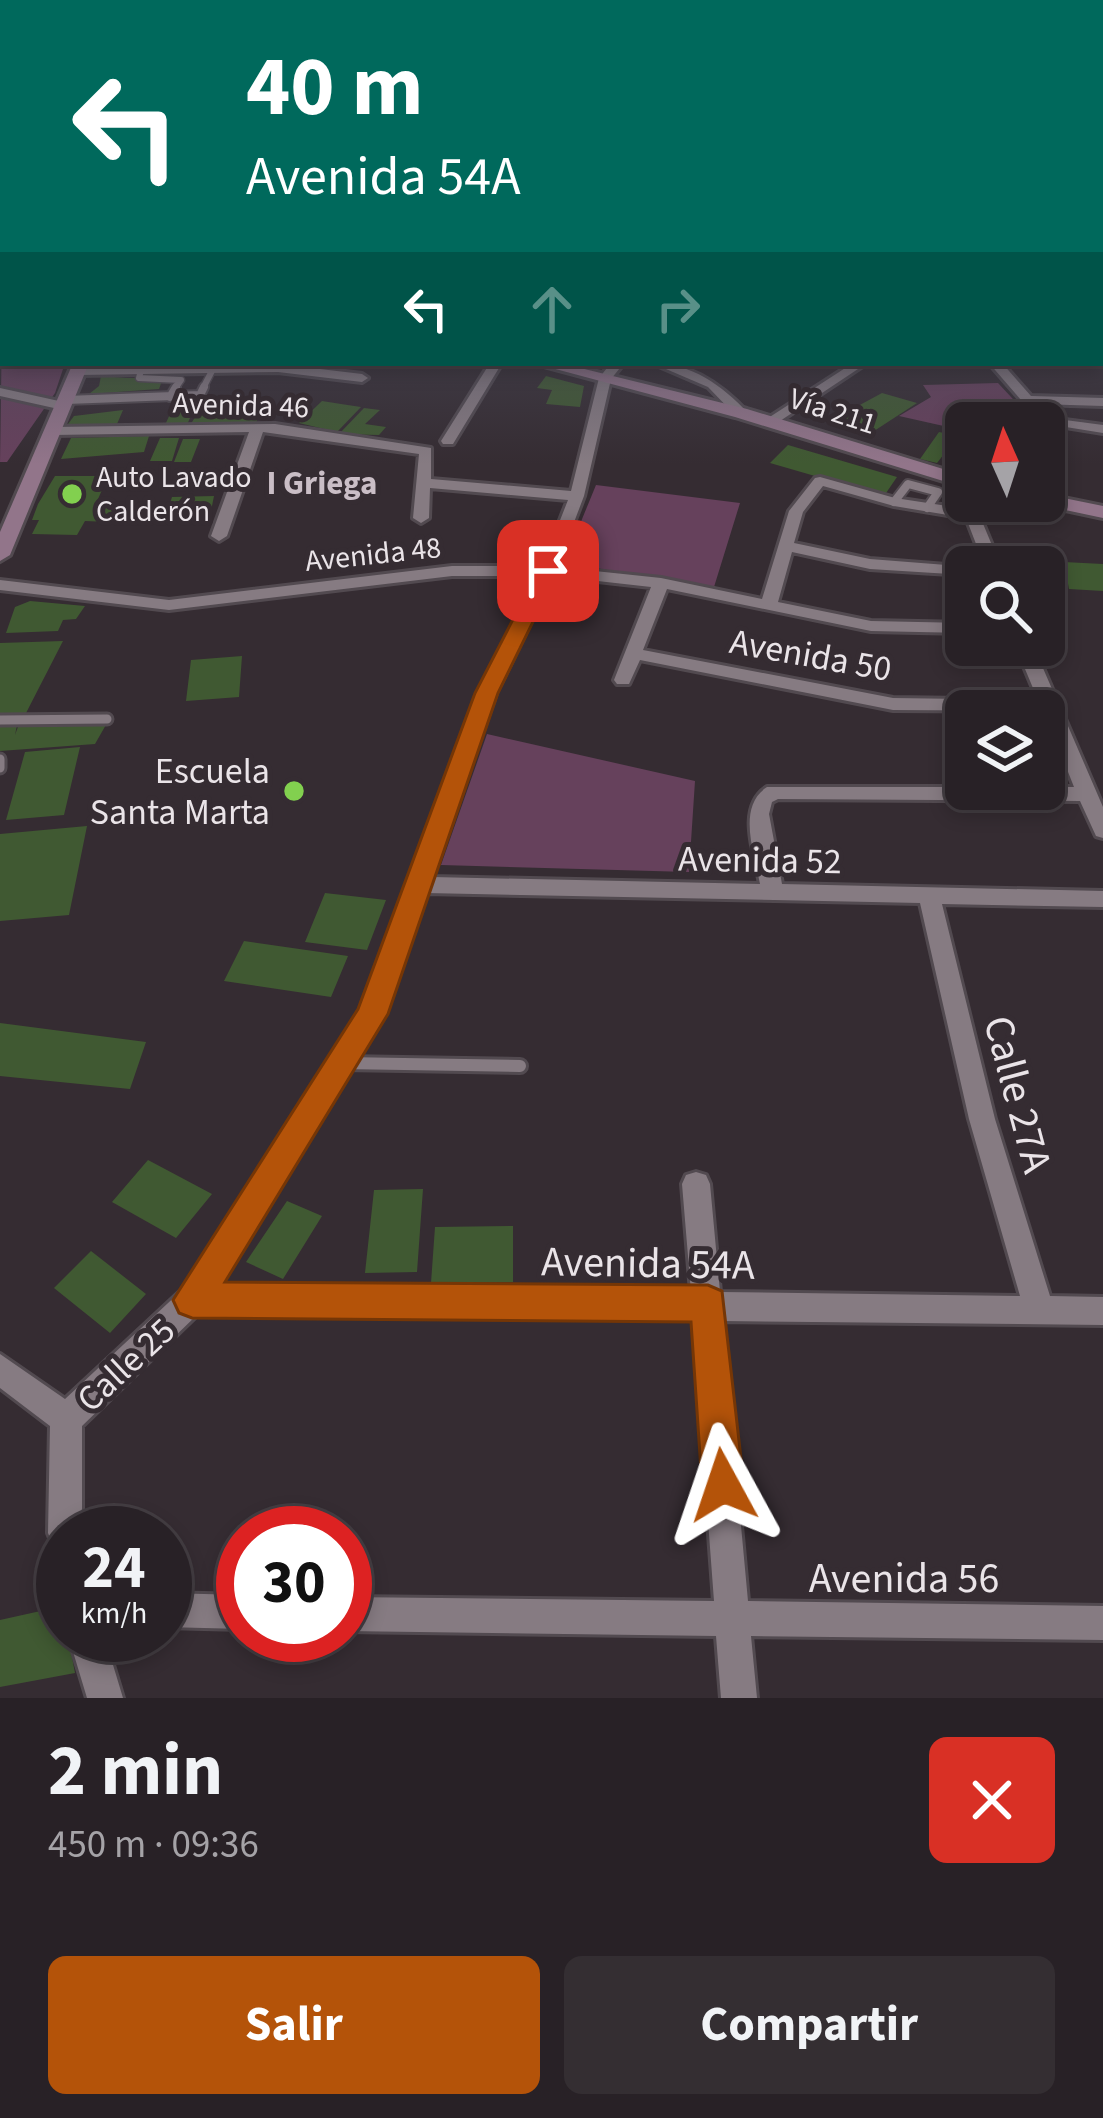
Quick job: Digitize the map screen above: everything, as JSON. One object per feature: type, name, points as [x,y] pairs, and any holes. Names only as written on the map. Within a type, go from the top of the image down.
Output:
[{"type":"main road","name":"Vía 211","points":[[571,366],[612,370],[945,476]]},
{"type":"main road","points":[[0,555],[79,367]]},
{"type":"main road","points":[[1065,504],[1103,512]]},
{"type":"street","points":[[79,367],[279,366],[362,378]]},
{"type":"street","points":[[448,441],[494,366]]},
{"type":"street","points":[[666,366],[712,384],[741,413]]},
{"type":"street","points":[[769,422],[856,366]]},
{"type":"street","points":[[997,366],[1038,416],[1057,424],[1103,429]]},
{"type":"street","name":"Calle 25","points":[[65,1506],[66,1419],[192,1300],[372,1014],[487,693],[548,571],[577,496],[612,370]]},
{"type":"street","points":[[0,392],[64,403]]},
{"type":"street","points":[[1026,400],[1103,402]]},
{"type":"street","points":[[219,536],[257,429]]},
{"type":"street","name":"Avenida 46","points":[[53,430],[257,429],[426,452],[422,483]]},
{"type":"street","points":[[769,603],[796,511],[820,481],[894,502],[945,508]]},
{"type":"street","points":[[421,518],[422,483],[577,496]]},
{"type":"street","points":[[786,546],[870,564],[945,569]]},
{"type":"street","name":"Avenida 48","points":[[0,585],[169,605],[452,571],[548,571],[661,583],[871,626],[945,628]]},
{"type":"street","points":[[623,680],[661,583]]},
{"type":"street","name":"Avenida 50","points":[[636,653],[892,704],[945,705]]},
{"type":"street","points":[[1065,743],[1103,831]]},
{"type":"street","points":[[772,892],[759,814],[763,799],[774,792],[805,788],[1087,794]]},
{"type":"street","name":"Avenida 52","points":[[416,885],[1103,899]]},
{"type":"street","name":"Calle 27A","points":[[929,897],[982,1119],[1039,1309]]},
{"type":"street","points":[[696,1184],[739,1698]]},
{"type":"street","name":"Avenida 54A","points":[[192,1300],[1103,1311]]},
{"type":"street","points":[[0,1370],[66,1419]]},
{"type":"street","name":"Avenida 56","points":[[372,1614],[1103,1623]]},
{"type":"street","points":[[94,1662],[105,1698]]},
{"type":"lane","points":[[149,368],[139,378],[181,380],[170,397]]},
{"type":"lane","points":[[64,403],[204,393],[212,369]]},
{"type":"lane","points":[[0,720],[107,719]]},
{"type":"lane","points":[[0,759],[0,768]]},
{"type":"lane","points":[[343,1063],[520,1066]]},
{"type":"shaded area","points":[[1,366],[64,366],[55,393],[7,462],[0,462]]},
{"type":"shaded area","points":[[998,383],[1016,402],[945,402],[945,426],[899,416],[931,397],[923,385]]},
{"type":"shaded area","points":[[596,485],[740,503],[714,587],[564,563]]},
{"type":"shaded area","points":[[487,734],[695,781],[689,872],[441,865]]},
{"type":"building","points":[[101,376],[163,378],[159,389],[89,394],[99,386]]},
{"type":"building","points":[[546,376],[584,386],[580,407],[546,404],[552,390],[537,388]]},
{"type":"building","points":[[882,393],[917,403],[871,433],[855,428],[860,423],[832,420]]},
{"type":"building","points":[[176,401],[197,401],[187,425],[165,425]]},
{"type":"building","points":[[205,401],[226,402],[221,410],[260,412],[255,426],[189,427]]},
{"type":"building","points":[[322,401],[361,407],[337,432],[299,423]]},
{"type":"building","points":[[364,408],[380,410],[365,424],[386,427],[379,435],[339,434]]},
{"type":"building","points":[[123,410],[117,424],[68,424],[74,416]]},
{"type":"building","points":[[939,432],[945,433],[945,453],[937,463],[920,459]]},
{"type":"building","points":[[149,436],[144,452],[61,459],[71,438]]},
{"type":"building","points":[[160,438],[179,438],[172,461],[150,461]]},
{"type":"building","points":[[183,439],[200,439],[191,462],[174,462]]},
{"type":"building","points":[[788,445],[897,477],[884,496],[770,463]]},
{"type":"building","points":[[55,476],[108,476],[95,506],[118,506],[108,522],[85,521],[77,535],[32,534],[39,520],[32,520],[38,504]]},
{"type":"building","points":[[214,496],[211,511],[167,513],[172,497]]},
{"type":"building","points":[[1065,562],[1103,564],[1103,591],[1069,589]]},
{"type":"building","points":[[30,601],[85,606],[76,619],[63,620],[58,631],[6,633],[15,607]]},
{"type":"building","points":[[63,641],[25,715],[0,715],[0,643]]},
{"type":"building","points":[[242,656],[239,697],[186,701],[191,660]]},
{"type":"building","points":[[18,720],[15,735],[19,724],[107,723],[95,744],[0,751],[0,721]]},
{"type":"building","points":[[80,747],[64,815],[6,820],[25,752]]},
{"type":"building","points":[[87,826],[69,915],[0,921],[0,834]]},
{"type":"building","points":[[325,893],[386,900],[367,950],[305,942]]},
{"type":"building","points":[[244,941],[348,956],[331,997],[224,981]]},
{"type":"building","points":[[0,1023],[146,1042],[130,1089],[0,1076]]},
{"type":"building","points":[[148,1160],[212,1194],[176,1238],[112,1202]]},
{"type":"building","points":[[423,1189],[417,1272],[365,1273],[374,1190]]},
{"type":"building","points":[[287,1201],[322,1216],[283,1279],[246,1262]]},
{"type":"building","points":[[513,1226],[513,1282],[431,1283],[435,1227]]},
{"type":"building","points":[[91,1251],[146,1294],[110,1333],[54,1288]]},
{"type":"building","points":[[36,1612],[36,1662],[73,1662],[75,1673],[0,1687],[0,1620]]},
{"type":"place","name":"Auto Lavado Calderón","points":[[72,494]]},
{"type":"place","name":"Escuela Santa Marta","points":[[294,791]]},
{"type":"district","name":"I Griega","points":[[322,482]]},
{"type":"route","points":[[548,571],[487,693],[372,1014],[192,1300],[708,1304],[723,1485]]}]
